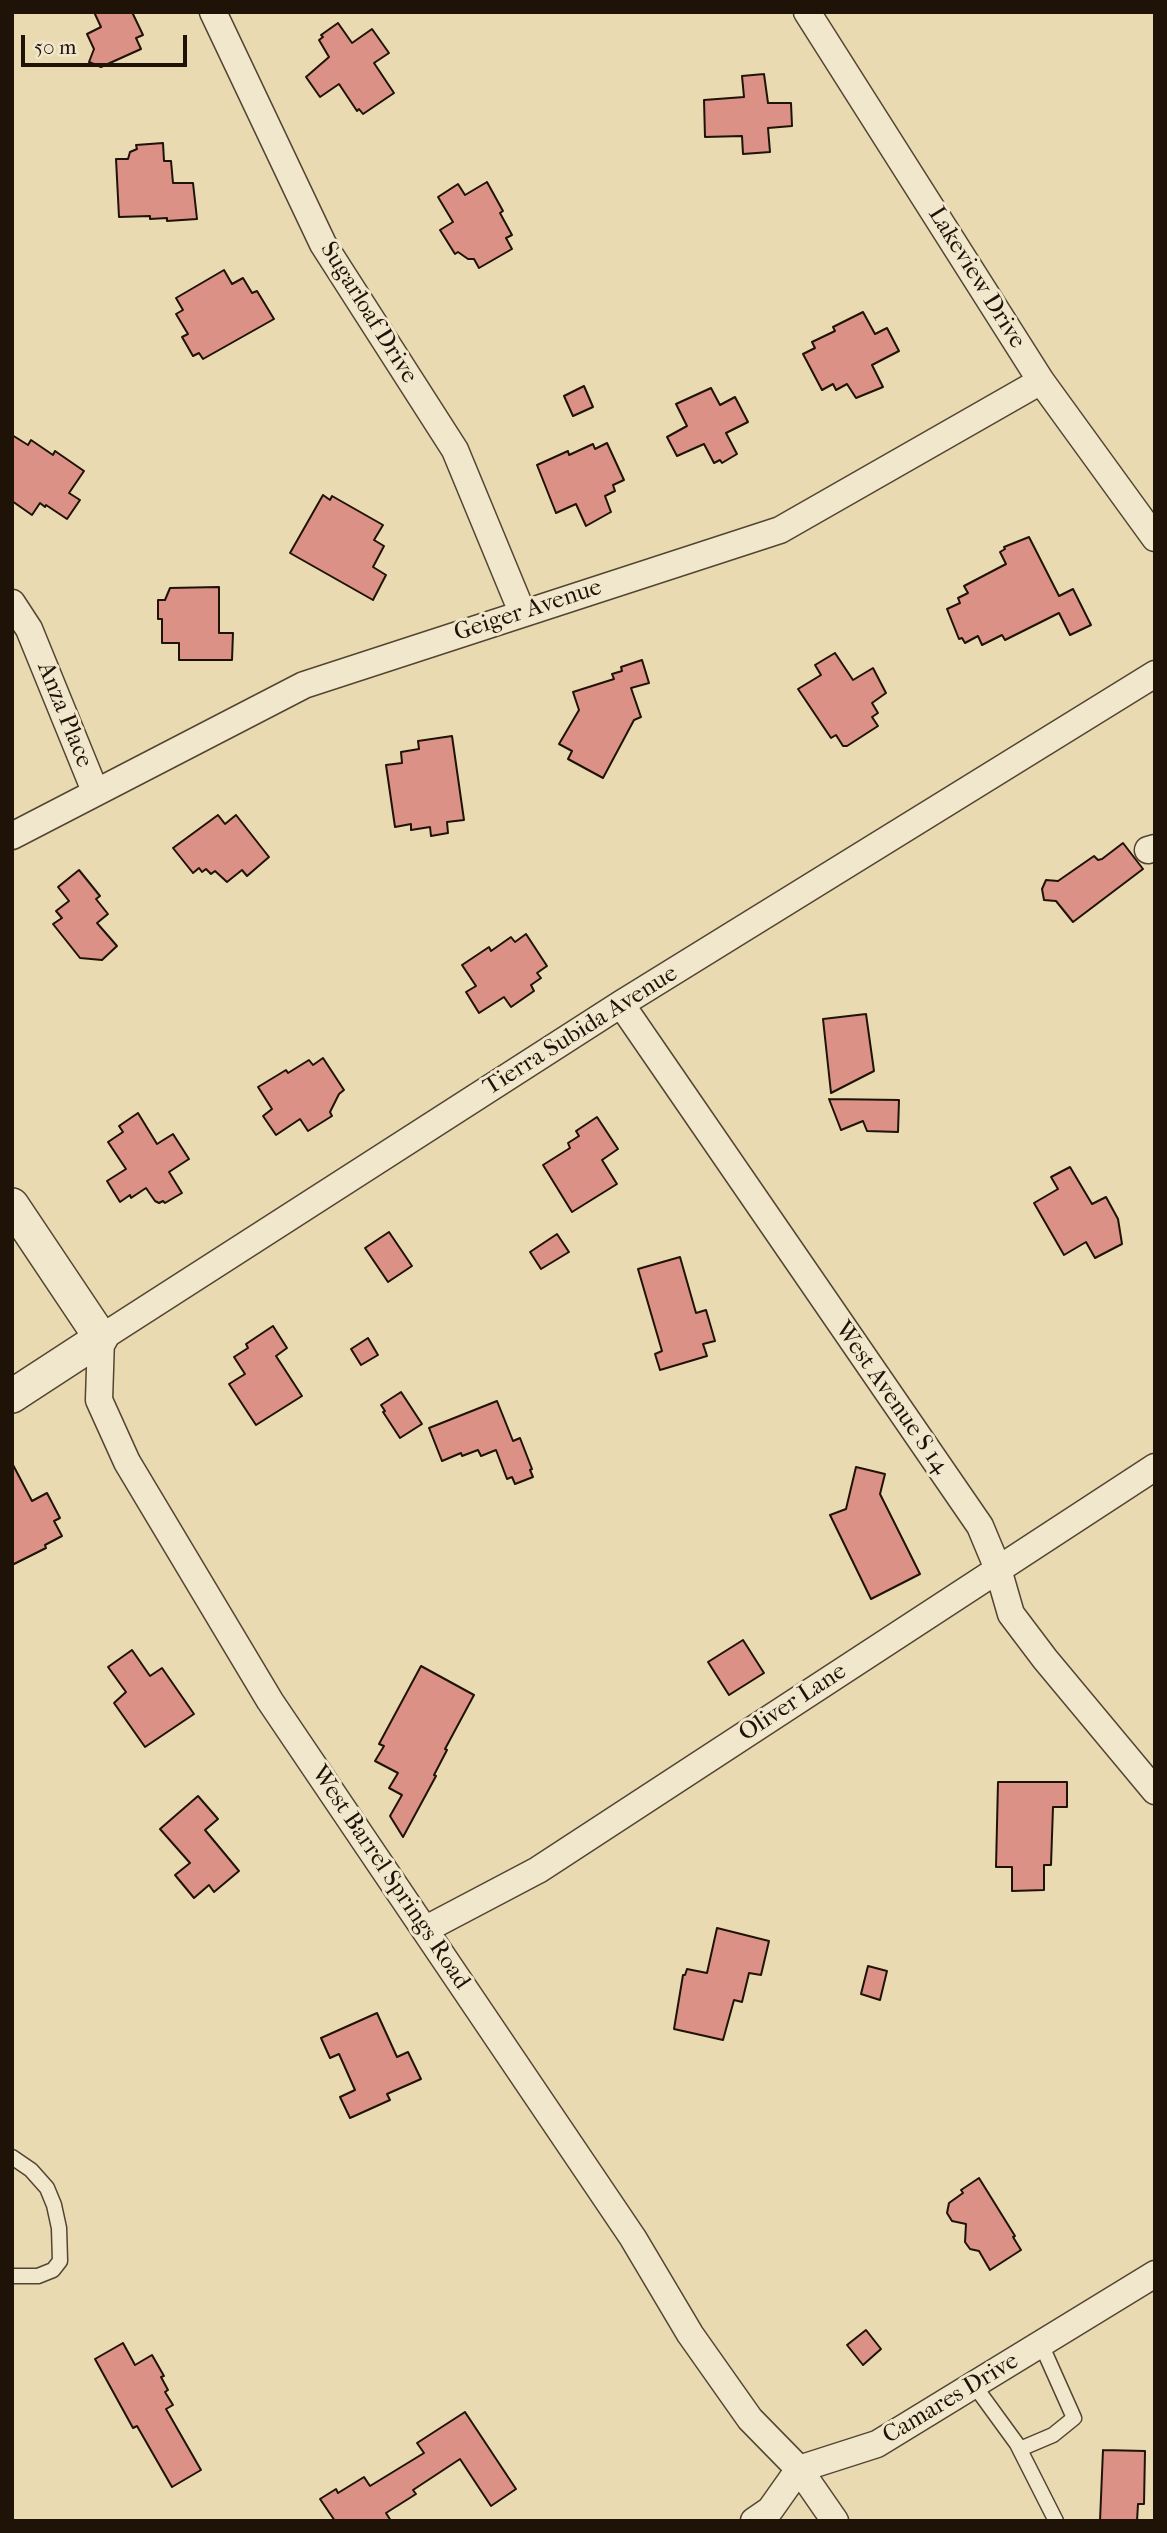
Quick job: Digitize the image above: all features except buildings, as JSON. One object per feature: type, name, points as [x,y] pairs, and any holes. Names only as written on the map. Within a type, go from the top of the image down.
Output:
[{"type":"street","name":"Sugarloaf Drive","points":[[213,12],[323,244],[455,450],[522,612]]},
{"type":"street","name":"Lakeview Drive","points":[[807,12],[1041,381],[1155,538]]},
{"type":"street","name":"Geiger Avenue","points":[[12,836],[304,685],[780,530],[1041,381]]},
{"type":"street","name":"Anza Place","points":[[12,603],[29,629],[95,791]]},
{"type":"street","name":"Tierra Subida Avenue","points":[[12,1396],[621,1004],[1155,674]]},
{"type":"street","name":"West Avenue S 14","points":[[621,1004],[979,1526],[998,1569],[1011,1614],[1155,1791]]},
{"type":"street","points":[[12,1205],[101,1338]]},
{"type":"street","name":"West Barrel Springs Road","points":[[101,1338],[99,1400],[127,1462],[270,1701],[633,2238],[698,2345],[750,2420],[800,2469],[835,2521]]},
{"type":"street","name":"Oliver Lane","points":[[426,1929],[538,1870],[1155,1467]]},
{"type":"street","name":"Camares Drive","points":[[800,2469],[877,2444],[1155,2274]]},
{"type":"street","points":[[754,2521],[770,2510],[800,2469]]},
{"type":"lane","points":[[12,2157],[31,2170],[47,2188],[59,2228],[60,2260],[54,2270],[38,2276],[12,2276]]},
{"type":"lane","points":[[1020,2449],[1053,2435],[1074,2418],[1041,2344]]},
{"type":"lane","points":[[974,2385],[1020,2449],[1056,2521]]}]
